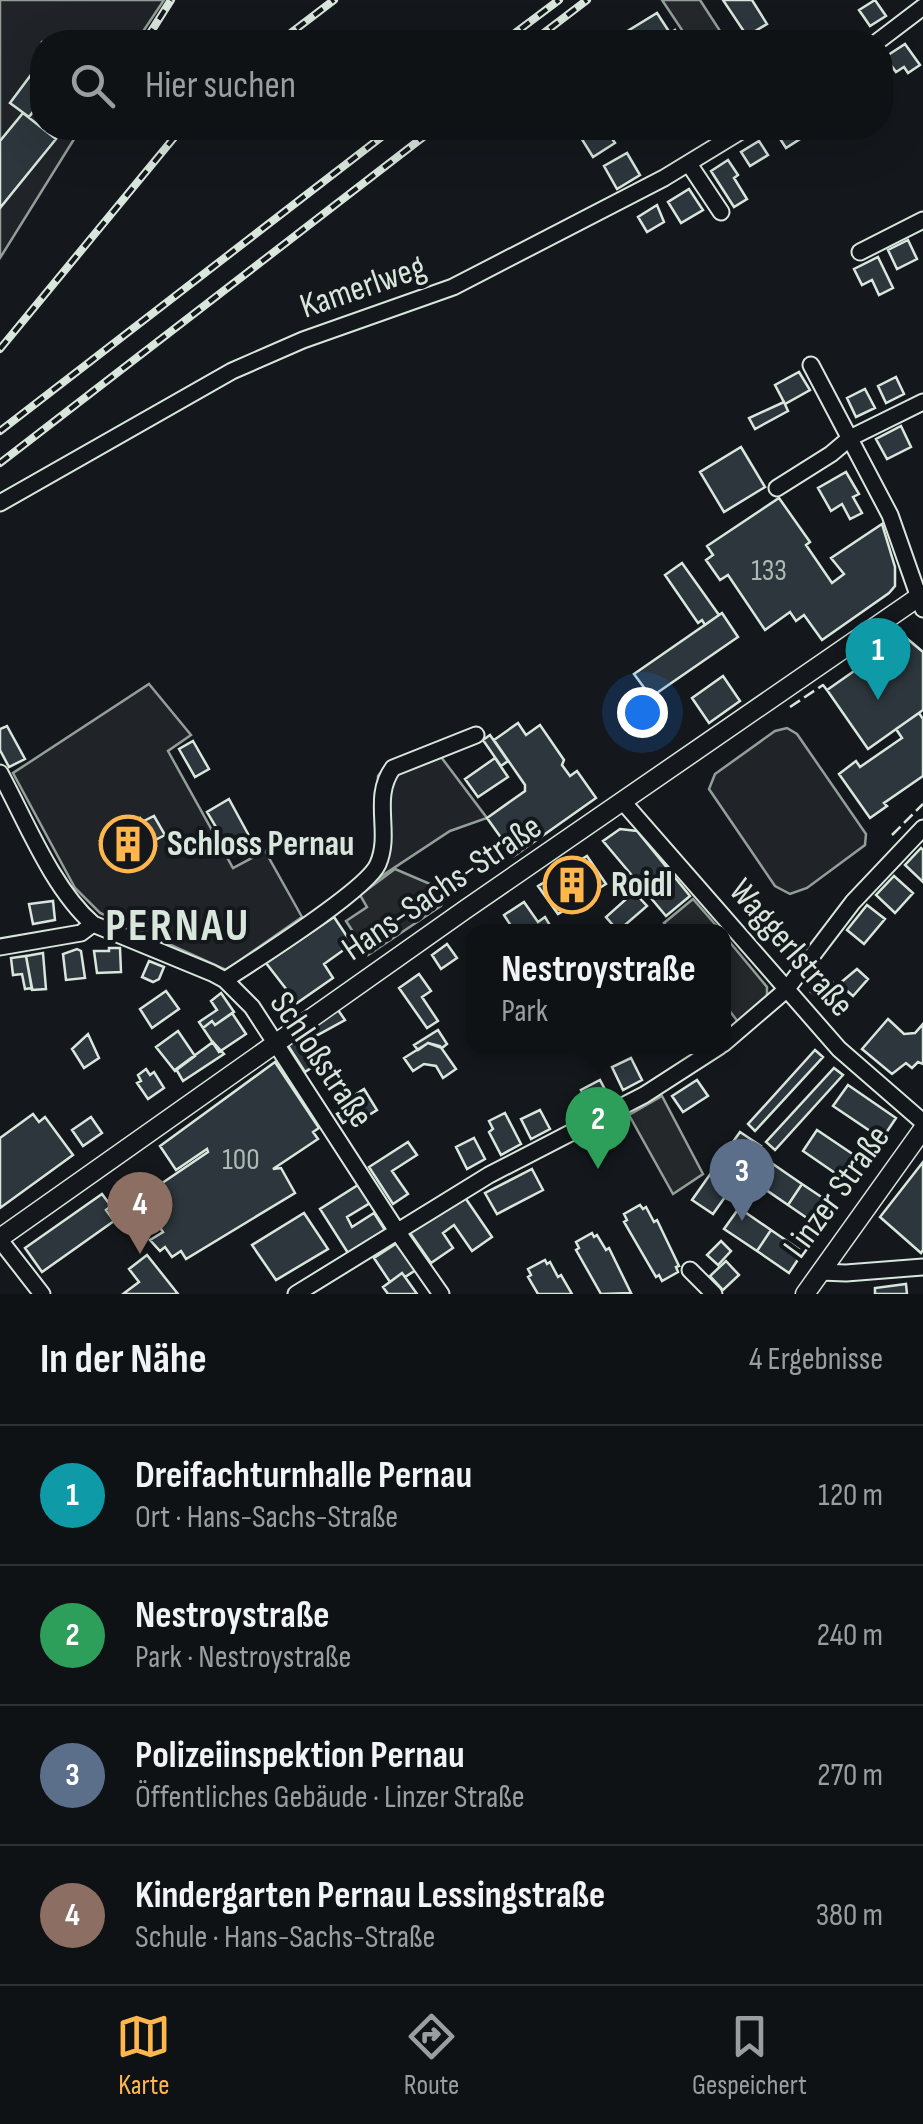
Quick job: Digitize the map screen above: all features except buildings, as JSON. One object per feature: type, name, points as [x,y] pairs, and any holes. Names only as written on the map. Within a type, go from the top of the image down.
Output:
[{"type":"main road","name":"Hans-Sachs-Straße","points":[[0,1239],[274,1043],[921,600]]},
{"type":"main road","name":"Linzer Straße","points":[[805,1294],[923,1125]]},
{"type":"street","points":[[893,30],[923,8]]},
{"type":"street","name":"Kamerlweg","points":[[0,503],[232,371],[303,340],[452,288],[690,164],[727,140]]},
{"type":"street","points":[[690,164],[721,212]]},
{"type":"street","points":[[860,252],[923,220]]},
{"type":"street","points":[[812,365],[890,515],[921,600]]},
{"type":"street","points":[[776,488],[850,438],[923,402]]},
{"type":"street","points":[[225,980],[313,921],[378,868],[381,793],[393,768],[476,735]]},
{"type":"street","name":"Schloßstraße","points":[[0,773],[65,892],[93,924],[194,964],[225,980],[252,1006],[442,1294]]},
{"type":"street","name":"Waggerlstraße","points":[[624,803],[729,924]]},
{"type":"street","points":[[731,1038],[786,990],[852,902],[923,828]]},
{"type":"street","points":[[0,947],[81,933],[93,924]]},
{"type":"street","name":"Waggerlstraße","points":[[731,927],[839,1049],[923,1125]]},
{"type":"street","points":[[296,1294],[489,1175],[644,1096],[710,1054]]},
{"type":"street","points":[[0,1239],[42,1294]]},
{"type":"street","points":[[690,1270],[714,1294]]},
{"type":"street","points":[[820,1272],[922,1272]]},
{"type":"shaded area","points":[[0,0],[164,0],[144,30],[30,30],[30,140],[74,140],[0,258]]},
{"type":"shaded area","points":[[662,0],[700,0],[719,30],[682,30]]},
{"type":"shaded area","points":[[149,684],[191,735],[168,751],[233,868],[265,851],[302,917],[226,970],[100,913],[75,888],[13,773]]},
{"type":"shaded area","points":[[787,728],[797,734],[866,834],[865,845],[807,888],[790,894],[775,886],[709,789],[715,774],[775,731]]},
{"type":"shaded area","points":[[432,745],[487,818],[450,831],[374,881],[378,776],[389,762]]},
{"type":"shaded area","points":[[395,869],[449,892],[441,906],[368,955],[346,921],[367,907],[360,895]]},
{"type":"shaded area","points":[[693,899],[715,924],[665,924]]},
{"type":"shaded area","points":[[731,944],[767,987],[767,998],[738,1022],[731,1013]]},
{"type":"shaded area","points":[[662,1096],[703,1174],[673,1194],[629,1115]]},
{"type":"railway","points":[[152,30],[171,0]]},
{"type":"railway","points":[[295,30],[334,0]]},
{"type":"railway","points":[[519,30],[559,0]]},
{"type":"railway","points":[[548,30],[587,0]]},
{"type":"railway","points":[[0,349],[172,140]]},
{"type":"railway","points":[[0,431],[377,140]]},
{"type":"railway","points":[[0,463],[419,140]]},
{"type":"fence","points":[[790,707],[823,685],[827,690]]},
{"type":"fence","points":[[892,835],[923,804]]},
{"type":"place","name":"Dreifachturnhalle Pernau","points":[[878,700]]},
{"type":"place","name":"Schloss Pernau","points":[[128,844]]},
{"type":"place","name":"Roidl","points":[[572,885]]},
{"type":"place","name":"Nestroystraße","points":[[598,1169]]},
{"type":"place","name":"Polizeiinspektion Pernau","points":[[742,1221]]},
{"type":"place","name":"Kindergarten Pernau Lessingstraße","points":[[140,1254]]},
{"type":"district","name":"PERNAU","points":[[178,926]]}]
